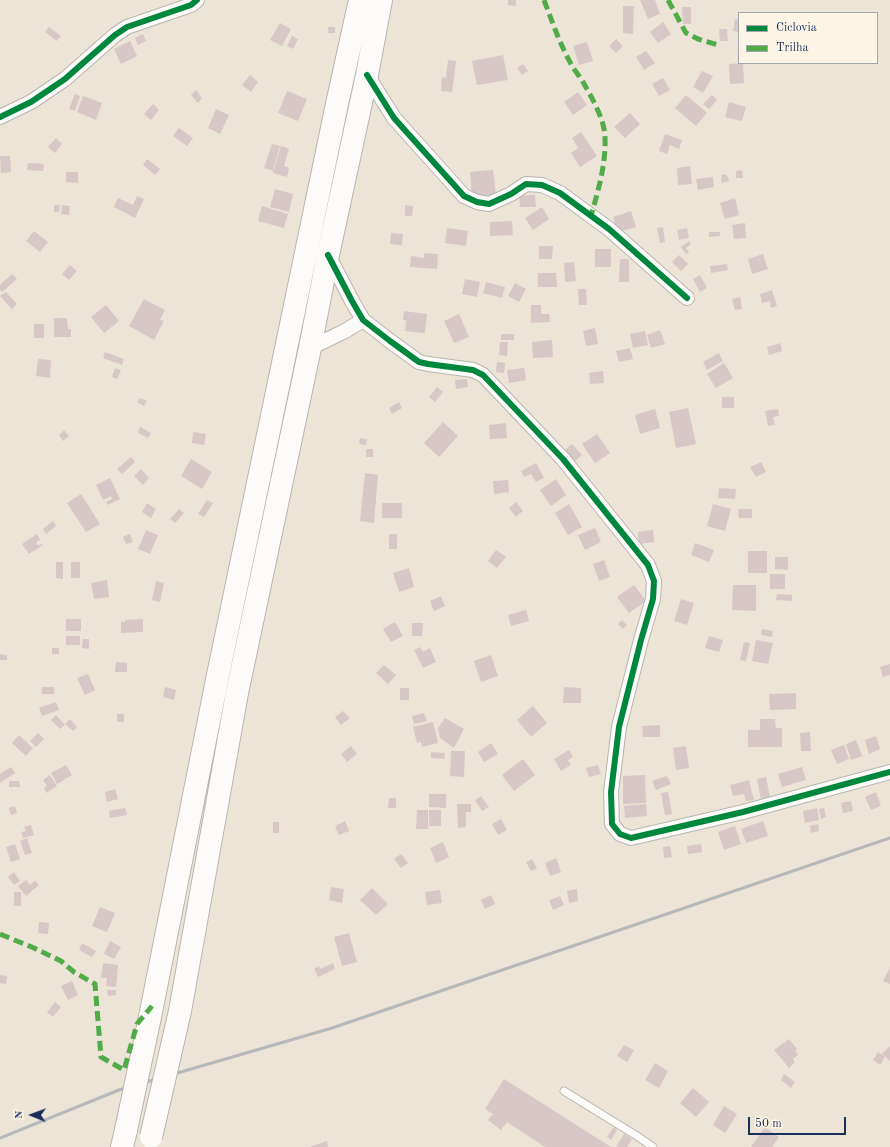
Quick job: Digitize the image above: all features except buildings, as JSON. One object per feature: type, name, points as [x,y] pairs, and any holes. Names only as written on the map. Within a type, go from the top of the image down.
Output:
[{"type":"highway","points":[[124,1138],[150,1017],[218,675],[360,0]]},
{"type":"highway","points":[[150,1142],[180,1011],[237,693],[367,75],[381,0]]},
{"type":"street","points":[[0,117],[31,102],[65,79],[115,35],[127,27],[185,7],[197,0]]},
{"type":"street","points":[[367,75],[394,118],[464,196],[477,202],[489,204],[526,184],[542,185],[560,193],[609,229],[687,298]]},
{"type":"street","points":[[328,255],[363,320],[419,362],[473,370],[483,375],[563,458],[648,565],[654,581],[653,599],[619,727],[611,792],[612,824],[620,834],[630,838],[743,812],[890,772]]},
{"type":"street","points":[[310,348],[345,331],[363,320]]},
{"type":"lane","points":[[564,1092],[653,1147]]},
{"type":"railway","points":[[0,1138],[119,1090],[332,1028],[890,838]]},
{"type":"marked path","points":[[544,0],[562,47],[571,65],[583,82],[594,102],[603,124],[605,138],[603,168],[591,216]]},
{"type":"marked path","points":[[668,0],[686,33],[698,39],[718,45]]},
{"type":"marked path","points":[[0,934],[61,961],[74,972],[95,984],[101,1057],[124,1070],[137,1024],[152,1006]]},
{"type":"cycle path","points":[[0,117],[31,102],[65,79],[115,35],[127,27],[191,5],[197,0]]},
{"type":"cycle path","points":[[367,75],[394,118],[464,196],[477,202],[489,204],[511,194],[526,184],[542,185],[560,193],[609,229],[687,298]]},
{"type":"cycle path","points":[[328,255],[363,320],[419,362],[473,370],[483,375],[563,459],[648,565],[654,581],[653,599],[619,727],[611,792],[612,824],[620,834],[631,838],[743,812],[890,772]]}]
